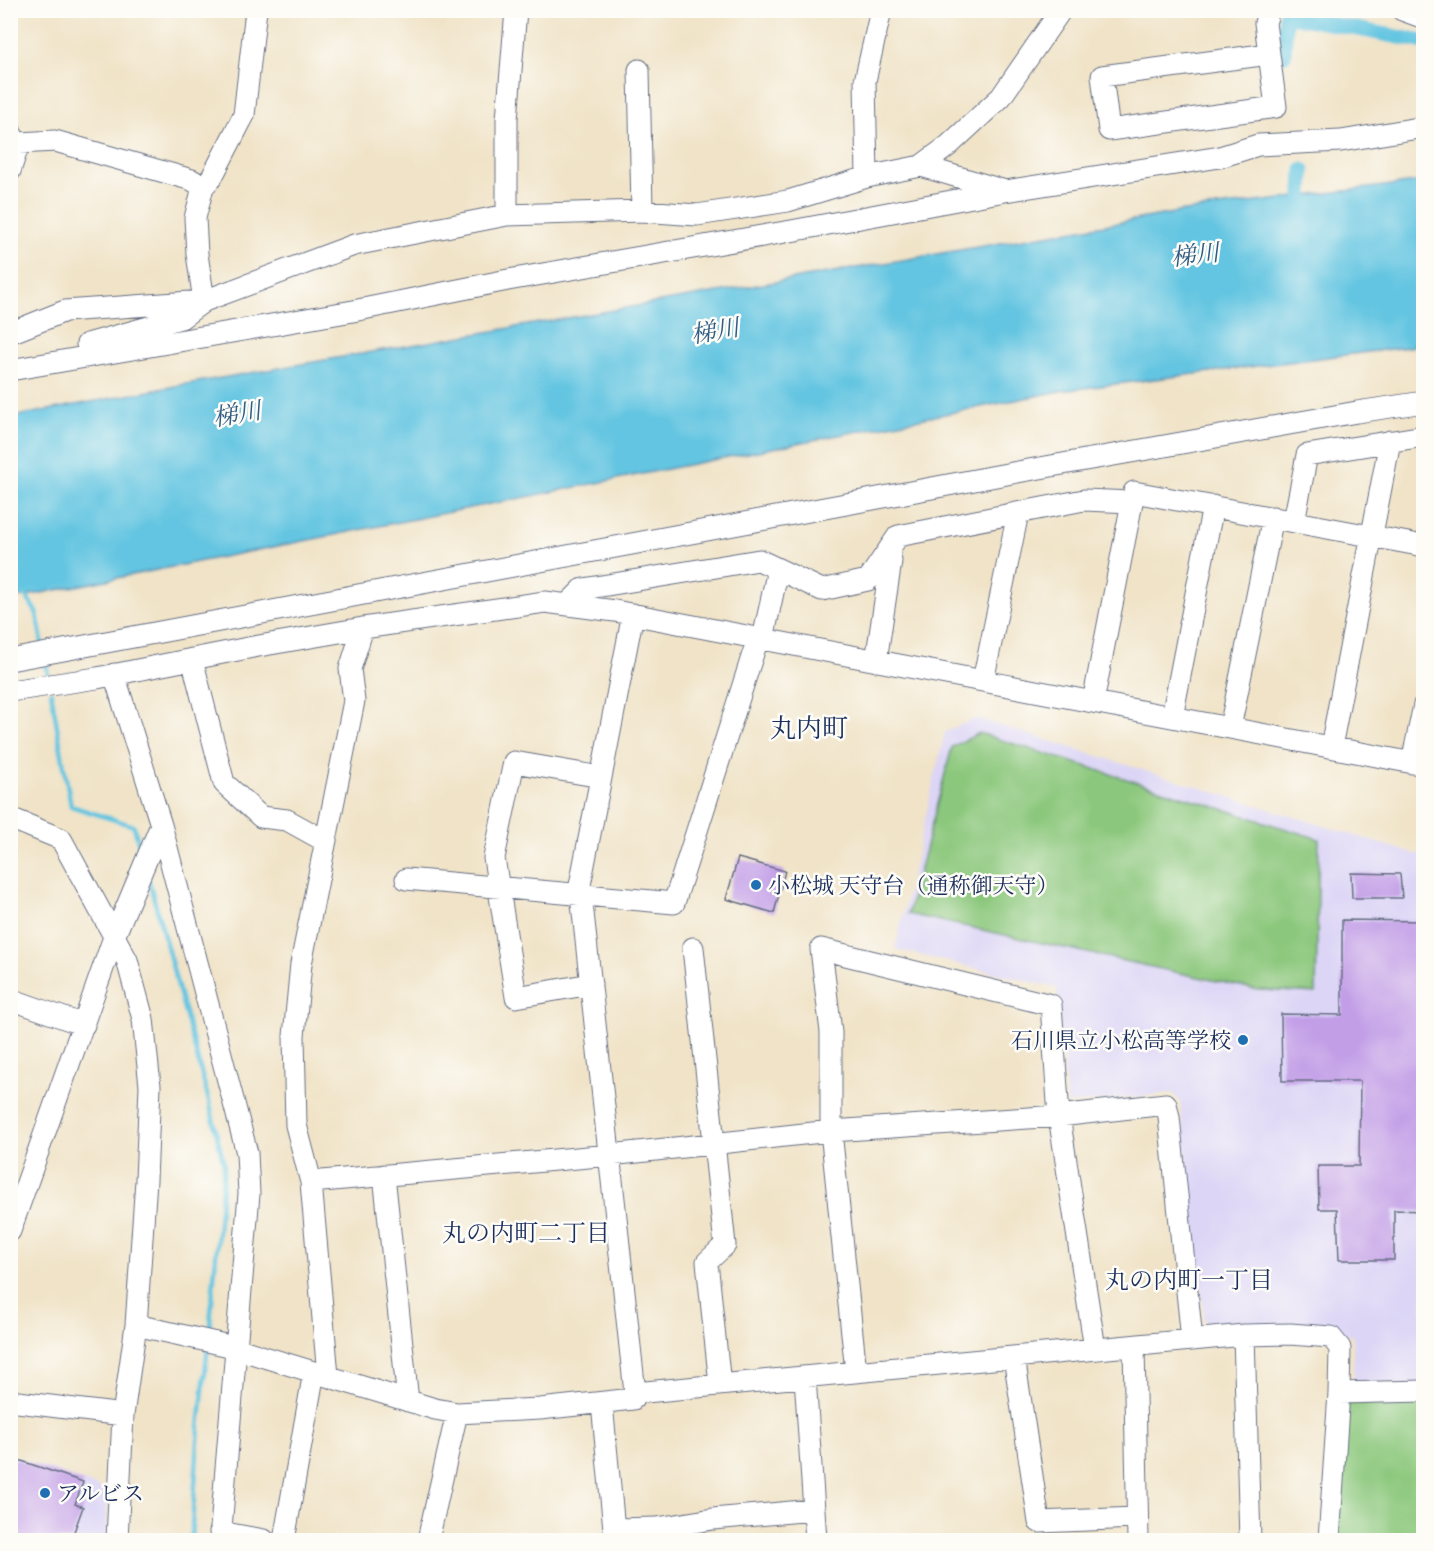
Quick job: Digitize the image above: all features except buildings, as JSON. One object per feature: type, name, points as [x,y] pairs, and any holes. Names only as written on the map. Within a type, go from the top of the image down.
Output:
[{"type":"street","points":[[204,301],[197,255],[195,218],[203,187],[212,177],[244,115],[256,10]]},
{"type":"street","points":[[507,215],[507,118],[516,10]]},
{"type":"street","points":[[867,177],[865,81],[880,10]]},
{"type":"street","points":[[52,362],[71,349],[181,318],[204,301],[354,245],[507,215],[642,211],[697,215],[788,201],[867,177],[921,166],[948,146],[1000,97],[1062,10]]},
{"type":"street","points":[[1269,10],[1265,23],[1276,107],[1109,130],[1102,76],[1269,54]]},
{"type":"street","points":[[1402,10],[1424,18]]},
{"type":"street","points":[[639,70],[642,211]]},
{"type":"street","points":[[10,370],[353,311],[508,280],[1005,191],[1220,157],[1258,145],[1341,141],[1424,128]]},
{"type":"street","points":[[10,171],[15,137],[55,141],[192,180],[203,187]]},
{"type":"street","points":[[921,166],[1005,191]]},
{"type":"street","points":[[10,333],[64,311],[204,301]]},
{"type":"street","points":[[10,660],[1023,471],[1424,402]]},
{"type":"street","points":[[1294,521],[1307,455],[1424,436]]},
{"type":"street","points":[[1331,747],[1390,441]]},
{"type":"street","points":[[1093,702],[1134,492],[1424,546]]},
{"type":"street","points":[[568,604],[583,589],[759,560],[822,590],[868,580],[898,536],[1084,500],[1132,502]]},
{"type":"street","points":[[1173,717],[1213,506]]},
{"type":"street","points":[[983,681],[1018,513]]},
{"type":"street","points":[[1230,728],[1273,518]]},
{"type":"street","points":[[876,661],[891,561],[889,549]]},
{"type":"street","points":[[406,879],[674,903],[760,639],[778,569]]},
{"type":"street","points":[[10,691],[363,628],[545,602],[633,614],[1418,764],[1424,705]]},
{"type":"street","points":[[136,1325],[231,1347],[408,1401],[457,1413],[602,1404],[633,1399],[635,1393],[580,885],[633,614]]},
{"type":"street","points":[[284,1540],[321,1374],[311,1182],[296,1125],[294,1036],[300,964],[354,701],[350,669],[363,628]]},
{"type":"street","points":[[192,658],[224,783],[261,817],[287,820],[325,841]]},
{"type":"street","points":[[114,674],[161,825],[247,1153],[249,1194],[231,1347],[220,1536],[264,1540]]},
{"type":"street","points":[[591,984],[516,997],[494,858],[514,762],[601,777]]},
{"type":"street","points":[[10,818],[61,839],[127,960],[143,1019],[150,1086],[146,1180],[136,1325],[123,1415],[117,1540]]},
{"type":"street","points":[[10,1231],[114,938],[161,825]]},
{"type":"street","points":[[693,948],[725,1245],[707,1262],[720,1385]]},
{"type":"street","points":[[856,1372],[831,1131],[831,1032],[821,950],[1051,1005],[1059,1116],[1095,1349]]},
{"type":"street","points":[[10,999],[84,1025]]},
{"type":"street","points":[[311,1182],[610,1155],[831,1131],[1059,1116],[1166,1104],[1192,1340]]},
{"type":"street","points":[[384,1175],[408,1401]]},
{"type":"street","points":[[635,1393],[1244,1335],[1331,1336],[1340,1348],[1329,1540]]},
{"type":"street","points":[[1244,1335],[1250,1540]]},
{"type":"street","points":[[1134,1346],[1138,1540]]},
{"type":"street","points":[[1014,1357],[1039,1522],[1137,1518]]},
{"type":"street","points":[[805,1377],[816,1540]]},
{"type":"street","points":[[1339,1393],[1424,1390]]},
{"type":"street","points":[[10,1401],[123,1415]]},
{"type":"street","points":[[602,1404],[614,1529],[657,1528],[713,1519],[813,1510]]},
{"type":"street","points":[[428,1540],[457,1413]]},
{"type":"shaded area","name":"石川県立小松高等学校","points":[[976,718],[1414,854],[1423,854],[1423,1386],[1354,1383],[1353,1337],[1334,1329],[1207,1342],[1180,1102],[1173,1093],[1067,1104],[1057,988],[895,949],[945,732]]},
{"type":"shaded area","name":"アルビス","points":[[10,1455],[107,1490],[106,1540],[11,1540]]},
{"type":"green space","points":[[979,733],[1319,839],[1316,993],[1258,990],[908,914],[952,747]]},
{"type":"green space","points":[[1423,1401],[1423,1540],[1337,1540],[1344,1403]]},
{"type":"water","name":"梯川","points":[[1423,181],[1423,345],[1061,391],[11,599],[11,417],[186,384],[1185,211]]},
{"type":"waterway","points":[[1284,55],[1286,15],[1424,42]]},
{"type":"waterway","points":[[1301,215],[1303,170]]},
{"type":"waterway","points":[[24,592],[37,614],[43,648]]},
{"type":"waterway","points":[[45,659],[49,681]]},
{"type":"waterway","points":[[51,692],[71,806],[134,826],[141,854]]},
{"type":"waterway","points":[[148,877],[209,1101],[224,1165],[209,1335]]},
{"type":"waterway","points":[[191,1540],[199,1427],[208,1346]]},
{"type":"place","name":"小松城 天守台（通称御天守）","points":[[756,885]]},
{"type":"place","name":"石川県立小松高等学校","points":[[1243,1040]]},
{"type":"place","name":"アルビス","points":[[45,1493]]},
{"type":"district","name":"丸内町","points":[[809,728]]},
{"type":"district","name":"丸の内町二丁目","points":[[526,1233]]},
{"type":"district","name":"丸の内町一丁目","points":[[1189,1280]]}]
